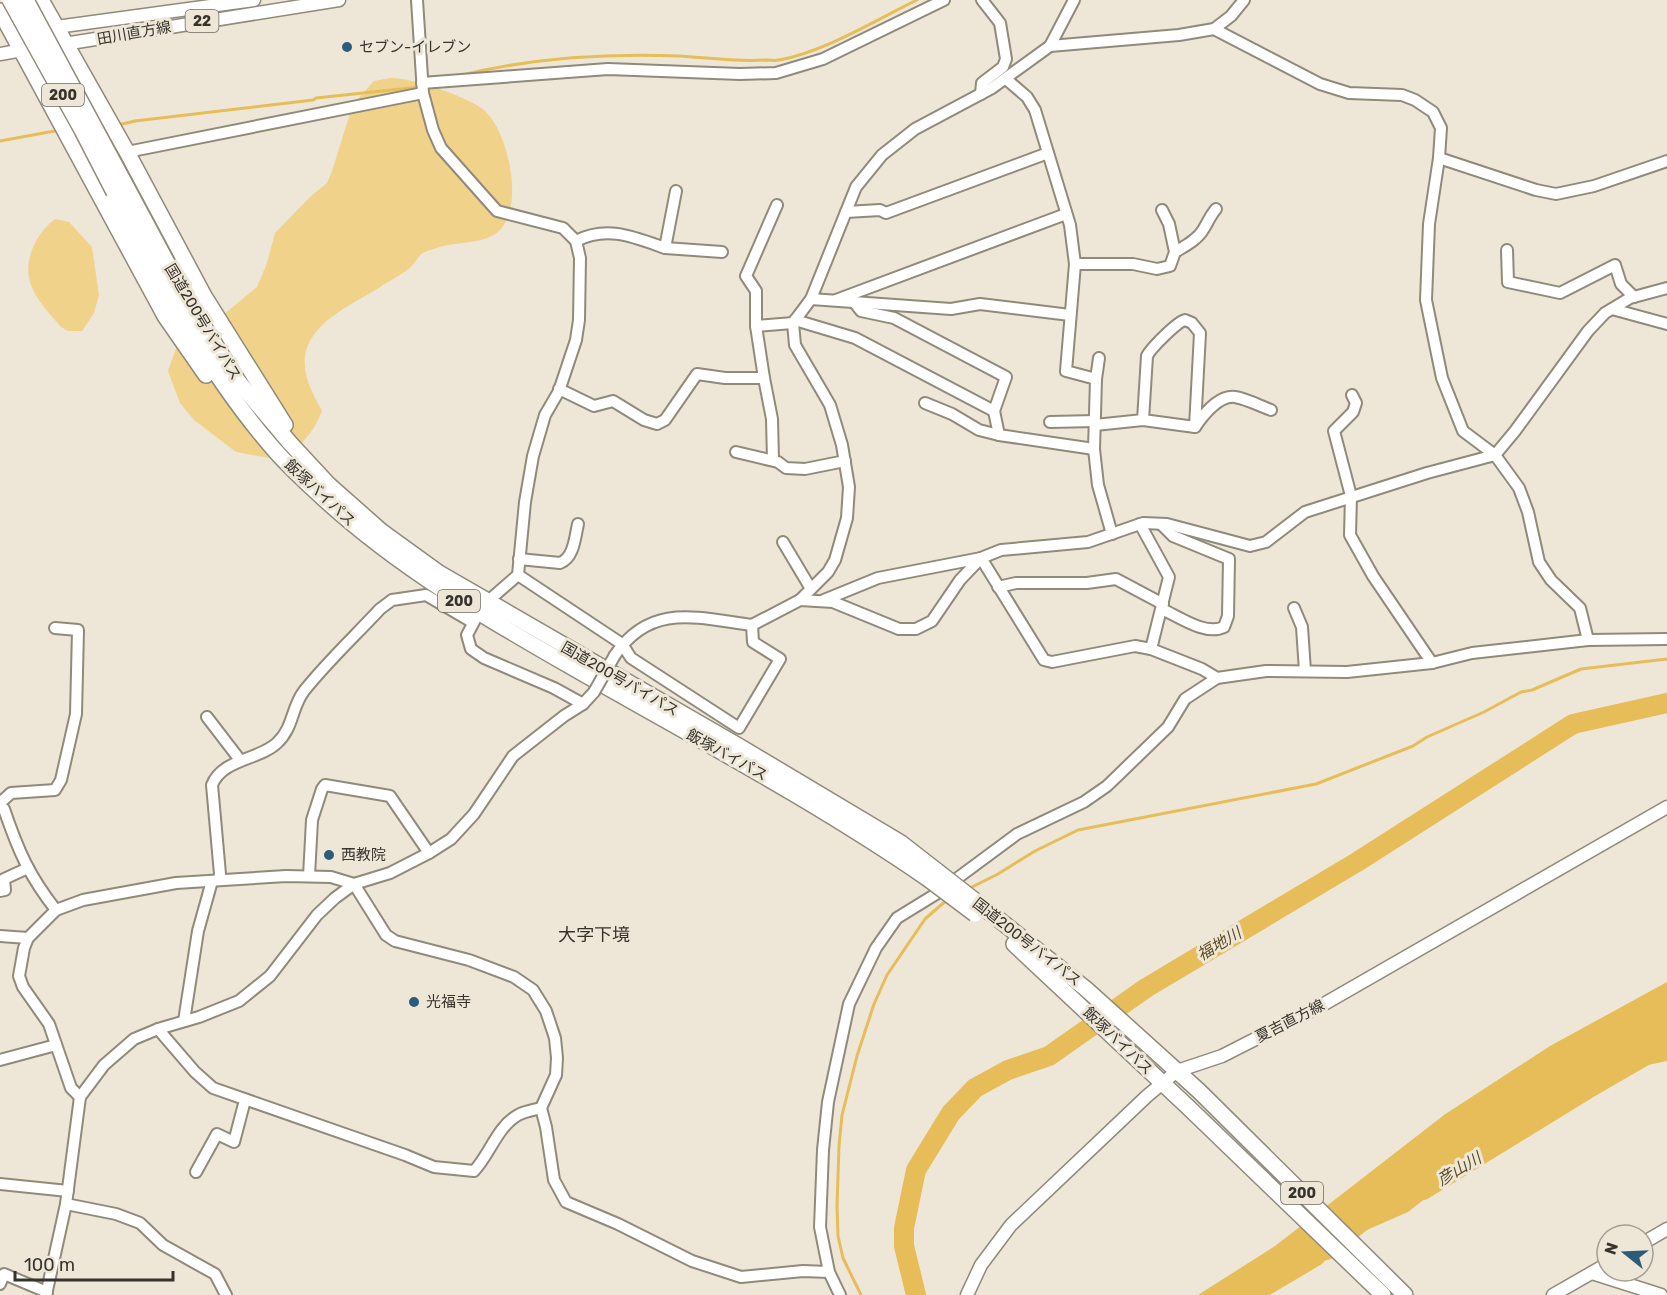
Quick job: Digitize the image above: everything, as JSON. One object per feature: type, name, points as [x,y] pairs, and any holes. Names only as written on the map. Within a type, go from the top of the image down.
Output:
[{"type":"highway","name":"200","points":[[10,0],[82,130],[120,189]]},
{"type":"highway","name":"200","points":[[26,0],[120,189]]},
{"type":"highway","points":[[40,0],[127,152],[204,296],[303,456]]},
{"type":"highway","points":[[0,11],[6,33],[22,50],[165,316],[234,411],[272,448]]},
{"type":"highway","name":"飯塚バイパス","points":[[120,189],[185,325],[214,370],[272,448],[346,519],[417,573],[479,613]]},
{"type":"highway","name":"国道200号バイパス","points":[[120,189],[238,381],[329,485],[381,531],[439,573],[479,613],[742,748],[901,843],[932,874],[1086,988],[1199,1091],[1405,1295]]},
{"type":"highway","name":"飯塚バイパス","points":[[979,910],[1137,1058],[1383,1295]]},
{"type":"main road","name":"田川直方線","points":[[6,33],[254,0]]},
{"type":"main road","name":"田川直方線","points":[[0,54],[339,0]]},
{"type":"main road","name":"夏吉直方線","points":[[967,1295],[981,1265],[1011,1225],[1177,1071],[1222,1056],[1324,1004],[1667,807]]},
{"type":"main road","points":[[1553,1295],[1595,1271]]},
{"type":"main road","points":[[1592,1273],[1661,1295]]},
{"type":"street","points":[[417,0],[423,88],[433,130],[441,148],[497,211],[563,228],[576,241],[580,258],[579,320],[576,340],[560,389],[545,415],[533,456],[525,502],[518,575],[479,613],[467,635],[471,649],[484,658],[554,688],[583,704]]},
{"type":"street","points":[[127,152],[423,88],[608,69],[740,74],[776,73],[823,59],[944,0]]},
{"type":"street","points":[[981,94],[982,83],[1003,67],[1006,58],[1000,22],[982,0]]},
{"type":"street","points":[[0,1284],[4,1274],[47,1293],[66,1204],[80,1097],[104,1065],[134,1039],[239,1001],[270,976],[317,915],[335,898],[354,884],[390,873],[451,839],[474,814],[513,756],[583,704],[594,692],[622,644],[647,623],[675,616],[752,625],[800,600],[828,572],[835,560],[847,518],[849,487],[842,445],[830,405],[795,345],[794,322],[811,299],[856,187],[882,155],[915,129],[1006,79],[1050,46],[1074,0]]},
{"type":"street","points":[[1050,46],[1179,35],[1214,29],[1231,16],[1244,0]]},
{"type":"street","points":[[1214,29],[1320,84],[1349,93],[1402,95],[1415,100],[1432,112],[1441,128],[1429,224],[1426,300],[1442,378],[1463,431],[1495,455],[1519,488],[1528,512],[1539,562],[1551,580],[1580,608],[1588,640]]},
{"type":"street","points":[[1006,79],[1027,97],[1035,110],[1066,214],[1074,264],[1066,371],[1096,379]]},
{"type":"street","points":[[846,212],[880,210],[886,213],[1048,153]]},
{"type":"street","points":[[1439,158],[1536,190],[1556,194],[1594,186],[1667,161]]},
{"type":"street","points":[[665,248],[676,191]]},
{"type":"street","points":[[773,460],[772,419],[756,326],[756,291],[746,276],[777,205]]},
{"type":"street","points":[[1175,252],[1194,240],[1203,230],[1208,217],[1216,209]]},
{"type":"street","points":[[1074,264],[1133,264],[1157,269],[1170,266],[1175,252],[1162,210]]},
{"type":"street","points":[[833,301],[1066,214]]},
{"type":"street","points":[[576,241],[592,233],[615,233],[665,248],[722,252]]},
{"type":"street","points":[[1507,250],[1508,282],[1560,293],[1615,265],[1622,284],[1634,297]]},
{"type":"street","points":[[821,601],[878,578],[981,558],[1001,550],[1088,542],[1140,524],[1161,524],[1250,546],[1266,542],[1305,512],[1351,496],[1495,455],[1588,331],[1605,313],[1634,297],[1667,288]]},
{"type":"street","points":[[811,299],[951,309],[980,304],[1070,315]]},
{"type":"street","points":[[854,302],[861,311],[894,318],[1005,377],[994,411],[999,435]]},
{"type":"street","points":[[1612,309],[1667,324]]},
{"type":"street","points":[[1143,420],[1147,356],[1150,350],[1178,322],[1185,320],[1192,323],[1200,333],[1195,427]]},
{"type":"street","points":[[756,326],[794,322],[855,338],[994,411]]},
{"type":"street","points":[[1099,358],[1096,379],[1094,449],[1098,484],[1112,534]]},
{"type":"street","points":[[560,389],[594,406],[613,401],[644,420],[657,424],[665,420],[697,374],[725,378],[764,378]]},
{"type":"street","points":[[1352,395],[1356,404],[1353,412],[1334,431],[1351,496],[1350,535],[1373,576],[1432,663]]},
{"type":"street","points":[[1195,427],[1206,411],[1226,398],[1235,397],[1271,410]]},
{"type":"street","points":[[925,403],[952,414],[979,430],[1094,449]]},
{"type":"street","points":[[1050,422],[1095,423],[1143,420],[1195,427]]},
{"type":"street","points":[[736,452],[773,460],[786,468],[805,469],[845,461]]},
{"type":"street","points":[[519,559],[560,563],[566,561],[571,553],[578,524]]},
{"type":"street","points":[[1140,524],[1169,577],[1151,649]]},
{"type":"street","points":[[998,587],[1016,584],[1087,583],[1116,579],[1163,607],[1207,629],[1217,631],[1224,627],[1228,616],[1229,559],[1173,536],[1161,524]]},
{"type":"street","points":[[783,542],[811,589]]},
{"type":"street","points":[[981,558],[1044,660],[1052,662],[1135,646],[1151,649],[1202,669],[1217,678]]},
{"type":"street","points":[[800,600],[833,602],[899,629],[916,629],[932,621],[960,580],[981,558]]},
{"type":"street","points":[[518,575],[622,644],[632,658],[740,728],[780,658],[753,642],[752,625]]},
{"type":"street","points":[[184,1021],[198,931],[215,881],[220,874],[212,785],[220,773],[240,760],[272,747],[279,741],[293,720],[294,709],[303,692],[380,609],[392,600],[426,595],[479,613]]},
{"type":"street","points":[[1294,609],[1302,627],[1305,671]]},
{"type":"street","points":[[55,628],[78,630],[76,714],[61,780],[55,790],[11,794],[0,805],[4,809],[18,850],[39,889],[56,910]]},
{"type":"street","points":[[840,1295],[829,1272],[820,1227],[823,1150],[828,1102],[849,1004],[876,948],[897,918],[936,894],[1017,834],[1084,802],[1107,786],[1168,728],[1185,699],[1217,678],[1266,671],[1347,672],[1432,663],[1472,653],[1588,640],[1667,639]]},
{"type":"street","points":[[207,717],[240,760]]},
{"type":"street","points":[[309,876],[312,820],[325,785],[390,796],[429,853]]},
{"type":"street","points":[[0,891],[5,890],[4,879],[28,868]]},
{"type":"street","points":[[80,1097],[71,1088],[49,1024],[23,987],[20,976],[24,948],[28,938],[56,910],[83,900],[176,883],[286,876],[331,877],[354,884],[386,935],[395,941],[469,960],[514,977],[533,990],[546,1011],[555,1038],[556,1075],[542,1108],[554,1180],[566,1202],[692,1260],[741,1277],[803,1271],[829,1272]]},
{"type":"street","points":[[0,936],[28,938]]},
{"type":"street","points":[[159,1029],[195,1072],[213,1088],[434,1167],[474,1171],[483,1162],[491,1146],[509,1122],[520,1114],[542,1108]]},
{"type":"street","points":[[0,1060],[56,1046]]},
{"type":"street","points":[[196,1172],[217,1134],[234,1142],[244,1100]]},
{"type":"street","points":[[0,1184],[68,1191]]},
{"type":"street","points":[[66,1204],[116,1214],[140,1223],[163,1245],[215,1275],[226,1295]]},
{"type":"shaded area","points":[[390,78],[425,84],[466,99],[484,110],[493,120],[506,150],[510,168],[512,185],[508,217],[501,229],[488,238],[447,245],[423,253],[404,273],[328,320],[309,343],[305,358],[307,379],[322,411],[310,433],[300,445],[280,460],[236,452],[194,420],[180,403],[168,371],[179,340],[206,320],[223,315],[257,287],[267,263],[275,233],[327,183],[353,104],[374,81]]},
{"type":"shaded area","points":[[55,219],[69,222],[92,247],[99,295],[94,313],[82,331],[68,331],[61,327],[36,296],[31,285],[28,267],[32,249],[42,232]]},
{"type":"shaded area","points":[[1667,982],[1667,1061],[1629,1069],[1586,1085],[1522,1125],[1482,1157],[1450,1170],[1431,1194],[1408,1212],[1367,1230],[1331,1259],[1312,1264],[1301,1270],[1288,1269],[1251,1295],[1198,1295],[1275,1246],[1444,1115],[1550,1046]]},
{"type":"waterway","points":[[458,76],[512,65],[596,56],[651,55],[777,60],[832,43],[917,0]]},
{"type":"waterway","points":[[118,125],[316,98],[420,87]]},
{"type":"waterway","points":[[0,141],[60,130]]},
{"type":"waterway","points":[[968,889],[1035,851],[1078,830],[1316,784],[1413,746],[1521,692],[1532,690],[1581,669],[1667,659]]},
{"type":"waterway","name":"福地川","points":[[916,1295],[904,1246],[904,1228],[916,1170],[951,1113],[975,1088],[1008,1070],[1049,1056],[1146,988],[1357,862],[1573,724],[1667,703]]},
{"type":"waterway","points":[[861,1295],[843,1258],[838,1236],[837,1206],[842,1115],[857,1056],[874,1004],[887,975],[925,919],[948,899]]},
{"type":"waterway","name":"彦山川","points":[[1423,1190],[1667,1043]]},
{"type":"waterway","name":"彦山川","points":[[1250,1295],[1316,1256]]},
{"type":"place","name":"セブン-イレブン","points":[[347,47]]},
{"type":"place","name":"西教院","points":[[329,855]]},
{"type":"place","name":"光福寺","points":[[414,1002]]},
{"type":"district","name":"大字下境","points":[[594,935]]}]
